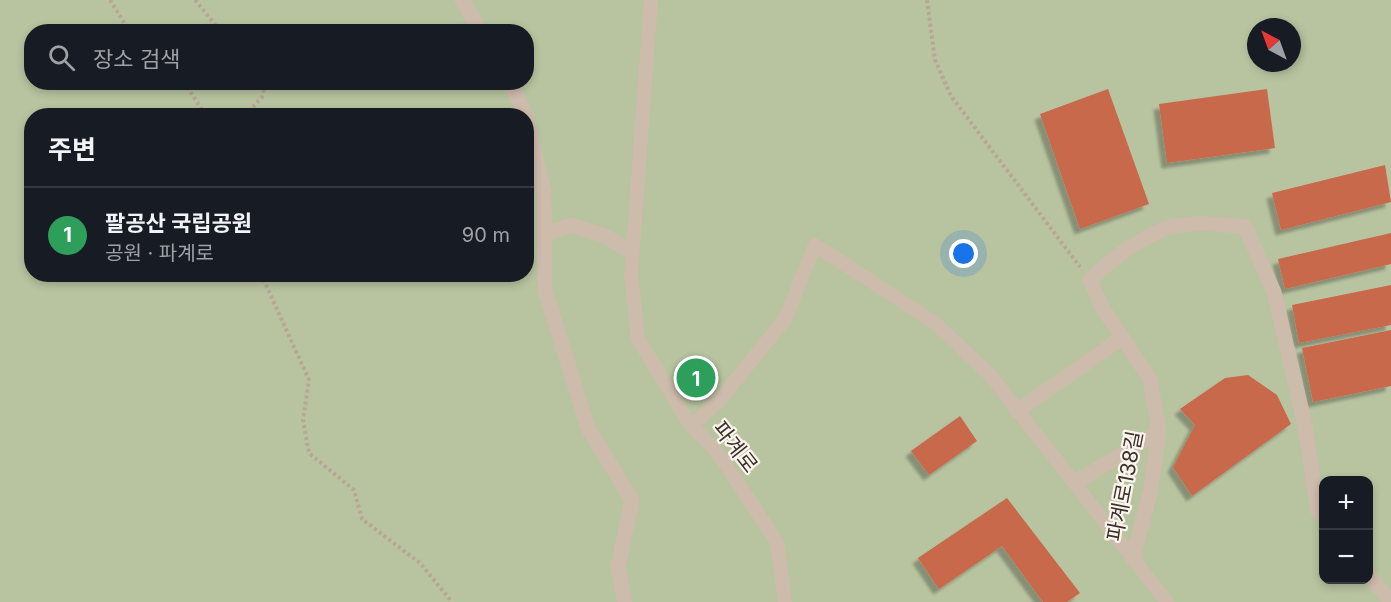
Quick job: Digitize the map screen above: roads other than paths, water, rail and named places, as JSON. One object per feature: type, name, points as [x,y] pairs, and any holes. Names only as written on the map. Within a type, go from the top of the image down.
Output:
[{"type":"street","points":[[462,0],[476,24]]},
{"type":"street","points":[[514,90],[522,108]]},
{"type":"street","points":[[534,150],[544,193],[545,290],[588,428],[632,500],[618,567],[625,602]]},
{"type":"street","name":"파계로138길","points":[[1133,557],[1151,489],[1159,431],[1150,380],[1102,307],[1090,280],[1114,257],[1168,227],[1224,224],[1245,226],[1274,292],[1305,425],[1319,513]]},
{"type":"street","points":[[544,234],[572,225],[605,236],[632,252]]},
{"type":"street","points":[[1017,411],[1122,338]]},
{"type":"street","points":[[1075,483],[1159,431]]},
{"type":"street","points":[[1373,580],[1391,602]]},
{"type":"lane","name":"파계로","points":[[651,0],[631,275],[638,339],[691,426],[716,450],[777,542],[785,602]]},
{"type":"lane","name":"파계로138길","points":[[691,426],[718,402],[785,319],[815,245],[935,323],[990,375],[1133,557]]},
{"type":"lane","points":[[1133,557],[1167,602]]},
{"type":"place","name":"팔공산 국립공원","points":[[696,378]]}]
